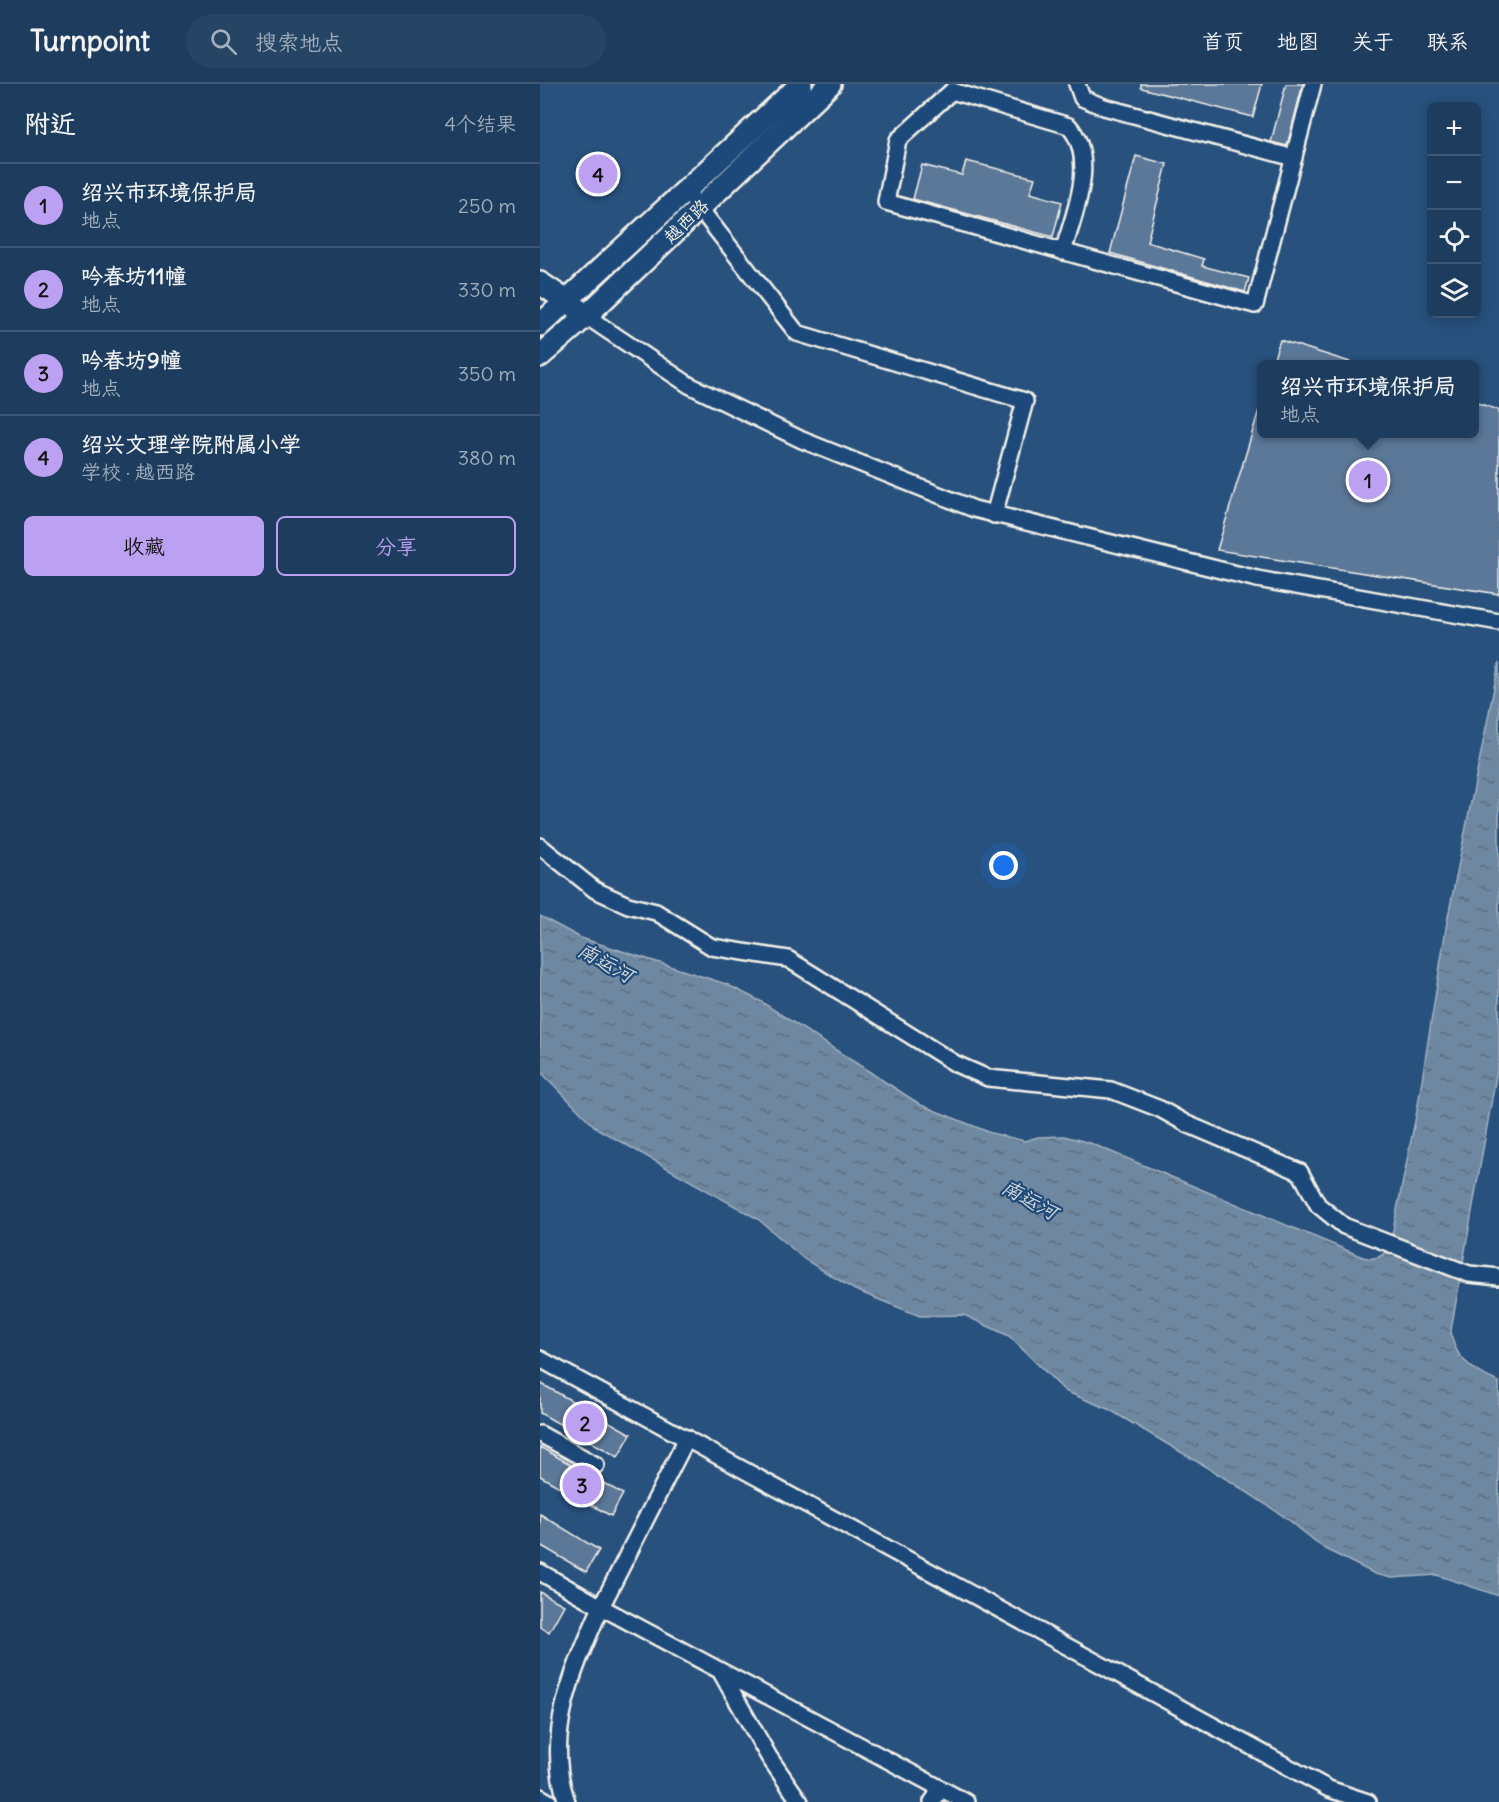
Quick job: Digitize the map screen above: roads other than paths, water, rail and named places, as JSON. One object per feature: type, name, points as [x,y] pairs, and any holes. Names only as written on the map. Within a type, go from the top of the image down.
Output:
[{"type":"main road","name":"越西路","points":[[540,325],[801,84]]},
{"type":"main road","name":"越西路","points":[[540,356],[586,316],[830,84]]},
{"type":"main road","points":[[540,283],[586,316]]},
{"type":"street","points":[[1077,84],[1082,99],[1104,107],[1294,158]]},
{"type":"street","points":[[1063,252],[1084,180],[1077,135],[1069,126],[949,87],[898,140],[886,201],[1063,252],[1255,305],[1313,84]]},
{"type":"street","points":[[686,191],[797,333],[1025,401],[994,515]]},
{"type":"street","points":[[586,316],[689,385],[709,395],[802,440],[974,509],[1257,579],[1495,621]]},
{"type":"street","points":[[540,846],[595,890],[628,905],[656,912],[712,947],[788,959],[956,1065],[988,1078],[1111,1090],[1160,1109],[1187,1124],[1300,1172],[1318,1205],[1344,1226],[1469,1274],[1499,1277]]},
{"type":"street","points":[[540,1359],[1329,1789],[1368,1802]]},
{"type":"street","points":[[540,1434],[596,1465]]},
{"type":"street","points":[[567,1802],[560,1781],[558,1734],[568,1683],[601,1607],[687,1438]]},
{"type":"street","points":[[540,1572],[722,1674],[966,1802]]},
{"type":"street","points":[[722,1674],[769,1757],[800,1802]]},
{"type":"street","points":[[932,1802],[941,1789]]},
{"type":"street","points":[[540,1797],[549,1802]]},
{"type":"water","name":"南运河","points":[[1499,663],[1499,1059],[1451,1330],[1452,1340],[1467,1363],[1482,1374],[1499,1382],[1499,1596],[1437,1575],[1392,1578],[1375,1574],[1325,1549],[1285,1517],[1233,1483],[1110,1410],[1065,1391],[1009,1336],[964,1315],[920,1316],[855,1290],[804,1259],[758,1219],[596,1128],[540,1071],[540,916],[581,938],[726,984],[760,1001],[921,1105],[991,1133],[1025,1141],[1038,1137],[1064,1136],[1090,1143],[1363,1257],[1380,1256],[1387,1250],[1391,1241],[1417,1111],[1447,922]]},
{"type":"place","name":"绍兴文理学院附属小学","points":[[598,174]]},
{"type":"place","name":"绍兴市环境保护局","points":[[1368,480]]},
{"type":"place","name":"吟春坊11幢","points":[[585,1423]]},
{"type":"place","name":"吟春坊9幢","points":[[582,1485]]}]
